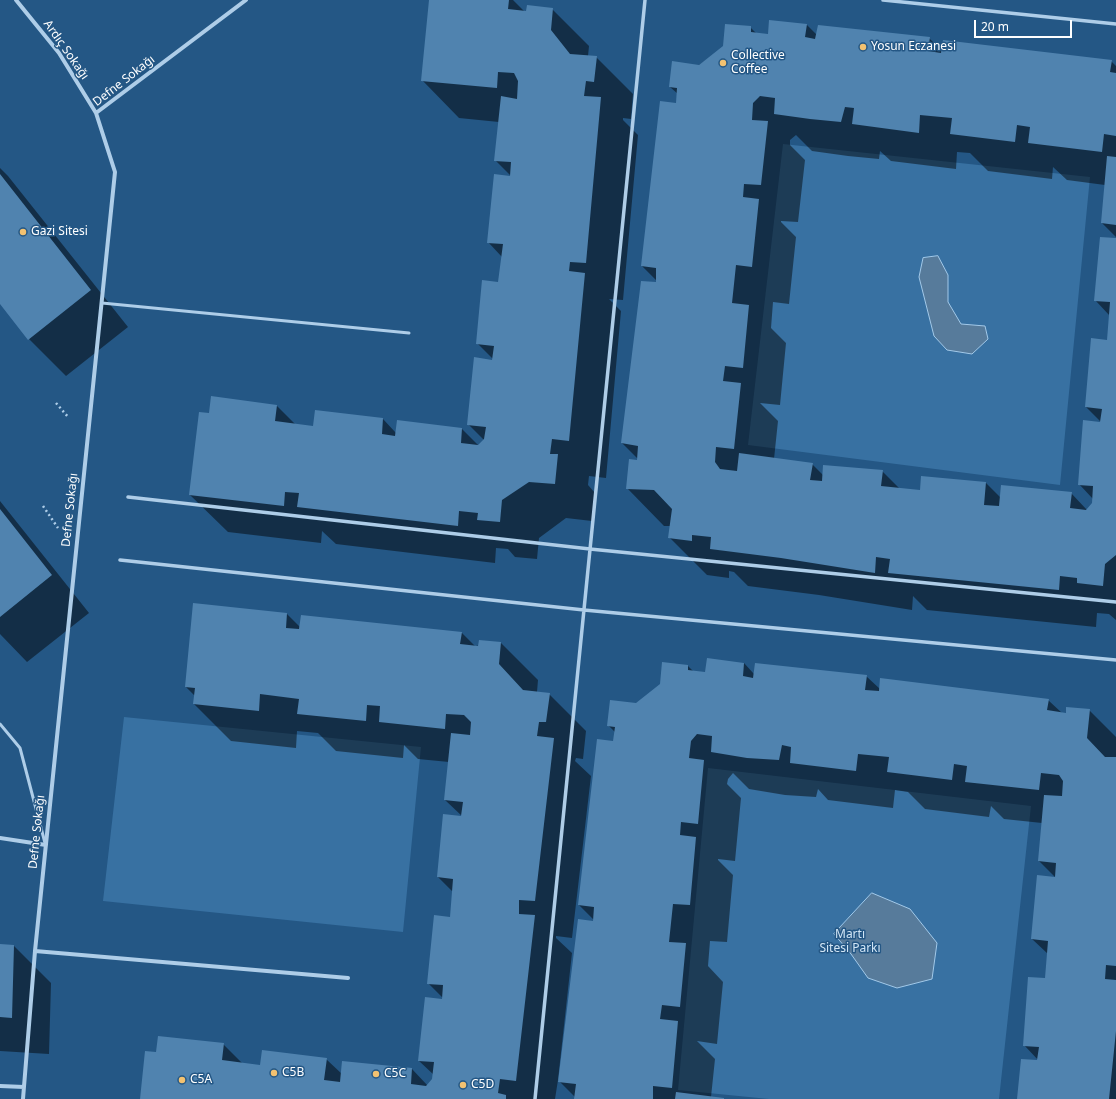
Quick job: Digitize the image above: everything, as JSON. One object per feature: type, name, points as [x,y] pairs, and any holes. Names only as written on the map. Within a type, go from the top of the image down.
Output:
[{"type":"street","name":"Ardıç Sokağı","points":[[16,0],[59,53],[96,113]]},
{"type":"street","name":"Defne Sokağı","points":[[23,1099],[35,951],[115,172],[96,113],[246,0]]},
{"type":"street","points":[[535,1099],[645,0]]},
{"type":"street","points":[[883,0],[1116,24]]},
{"type":"street","points":[[128,497],[590,549],[1116,602]]},
{"type":"street","points":[[120,560],[584,610],[1116,660]]},
{"type":"street","points":[[0,838],[46,845]]},
{"type":"street","points":[[35,951],[348,978]]},
{"type":"street","points":[[0,1086],[24,1087]]},
{"type":"lane","points":[[102,304],[409,333]]},
{"type":"lane","points":[[0,724],[20,748],[46,845]]},
{"type":"green space","points":[[783,144],[1090,177],[1060,485],[748,445]]},
{"type":"green space","points":[[124,717],[421,747],[403,932],[103,901]]},
{"type":"green space","name":"Martı Sitesi Parkı","points":[[708,768],[1031,806],[999,1099],[769,1099],[678,1090]]},
{"type":"shaded area","points":[[938,256],[948,275],[948,302],[961,324],[985,326],[988,339],[972,354],[947,350],[934,336],[919,277],[923,258]]},
{"type":"shaded area","points":[[872,893],[910,909],[937,943],[932,979],[897,988],[868,978],[851,954],[834,934]]},
{"type":"building","points":[[429,0],[509,0],[508,9],[526,11],[527,5],[553,8],[551,30],[570,54],[597,56],[594,82],[586,81],[584,96],[601,97],[586,263],[570,262],[569,271],[585,273],[569,441],[552,439],[550,454],[558,454],[555,484],[529,482],[502,500],[500,522],[477,520],[478,513],[459,511],[458,526],[297,507],[299,493],[285,492],[284,506],[189,495],[199,412],[209,413],[211,396],[277,405],[275,421],[313,426],[315,410],[383,418],[382,434],[395,436],[397,420],[462,428],[461,443],[478,445],[484,439],[486,427],[467,425],[474,357],[492,360],[494,346],[476,344],[482,280],[498,282],[503,244],[487,243],[494,174],[510,176],[511,162],[494,161],[501,96],[517,99],[518,81],[514,73],[498,72],[497,88],[421,81]]},
{"type":"building","points":[[769,20],[807,24],[805,37],[815,39],[818,25],[930,37],[928,51],[941,53],[943,40],[1112,60],[1110,72],[1116,73],[1116,136],[1104,134],[1102,152],[1028,143],[1030,127],[1017,125],[1015,142],[950,134],[952,118],[920,115],[919,133],[852,124],[854,108],[845,107],[841,122],[774,114],[775,98],[760,96],[753,103],[752,120],[768,121],[761,185],[744,184],[743,197],[759,199],[752,267],[736,265],[732,303],[749,305],[743,368],[725,366],[723,381],[741,383],[734,449],[716,447],[715,462],[720,469],[737,471],[739,453],[813,463],[810,480],[822,481],[823,465],[883,470],[881,486],[920,490],[921,476],[986,482],[984,505],[999,506],[1001,485],[1072,492],[1070,508],[1086,510],[1092,503],[1093,486],[1078,485],[1083,420],[1100,422],[1102,409],[1085,407],[1091,338],[1107,340],[1110,302],[1094,301],[1100,237],[1116,238],[1116,555],[1105,564],[1103,586],[1077,583],[1077,578],[1060,576],[1059,590],[888,573],[890,559],[876,557],[875,573],[781,558],[710,549],[711,537],[692,535],[692,541],[668,538],[672,509],[654,490],[626,489],[629,459],[637,460],[638,446],[621,443],[641,281],[656,282],[656,268],[641,266],[660,101],[676,103],[677,88],[669,87],[672,61],[699,65],[723,46],[725,24],[751,26],[751,32],[768,34]]},
{"type":"building","points":[[1107,156],[1116,157],[1116,225],[1101,223]]},
{"type":"building","name":"Gazi Sitesi","points":[[0,174],[91,290],[28,340],[0,304]]},
{"type":"building","points":[[0,509],[52,575],[0,617]]},
{"type":"building","points":[[193,603],[287,613],[286,628],[299,629],[301,615],[462,632],[460,644],[478,646],[479,640],[501,642],[499,664],[523,690],[550,693],[546,722],[539,722],[537,736],[554,738],[535,901],[519,900],[519,914],[535,915],[516,1081],[500,1079],[498,1093],[506,1095],[506,1099],[140,1099],[145,1051],[156,1052],[158,1036],[224,1043],[222,1060],[260,1065],[262,1050],[327,1058],[324,1080],[340,1082],[342,1061],[412,1068],[411,1084],[426,1086],[432,1079],[434,1062],[418,1061],[425,997],[442,999],[443,985],[427,984],[434,915],[450,917],[453,879],[437,877],[443,814],[461,816],[463,802],[444,800],[451,733],[470,735],[471,722],[464,715],[446,714],[445,729],[379,722],[380,706],[367,705],[366,721],[297,714],[299,699],[260,694],[259,711],[193,704],[195,688],[185,687]]},
{"type":"building","points":[[707,658],[744,663],[743,676],[753,678],[755,663],[867,675],[865,690],[879,691],[880,678],[1049,699],[1047,710],[1066,713],[1066,707],[1090,709],[1087,738],[1105,757],[1116,757],[1116,966],[1106,965],[1105,979],[1116,980],[1116,1031],[1109,1099],[1017,1099],[1021,1059],[1037,1060],[1039,1047],[1023,1046],[1028,977],[1045,978],[1048,941],[1031,939],[1037,875],[1055,877],[1056,863],[1038,861],[1044,795],[1062,796],[1063,781],[1059,775],[1041,773],[1039,790],[965,782],[967,766],[954,764],[952,780],[887,772],[889,757],[858,754],[856,771],[790,763],[791,747],[782,745],[779,760],[747,758],[711,752],[712,736],[697,734],[691,741],[689,758],[704,760],[698,824],[681,822],[680,835],[696,837],[690,905],[673,904],[669,942],[686,943],[680,1007],[662,1005],[660,1019],[678,1021],[672,1088],[653,1086],[653,1099],[574,1099],[576,1084],[558,1082],[578,919],[593,921],[594,907],[578,905],[597,739],[613,741],[615,727],[607,726],[610,700],[636,703],[660,684],[662,662],[688,665],[688,670],[705,672]]},
{"type":"building","points":[[0,944],[14,945],[12,1018],[0,1017]]},
{"type":"building","points":[[676,1092],[724,1098],[724,1099],[675,1099]]},
{"type":"place","name":"Yosun Eczanesi","points":[[863,47]]},
{"type":"place","name":"Collective Coffee","points":[[723,63]]},
{"type":"place","name":"Gazi Sitesi","points":[[23,232]]},
{"type":"place","name":"C5B","points":[[274,1073]]},
{"type":"place","name":"C5C","points":[[376,1074]]},
{"type":"place","name":"C5A","points":[[182,1080]]},
{"type":"place","name":"C5D","points":[[463,1085]]}]
